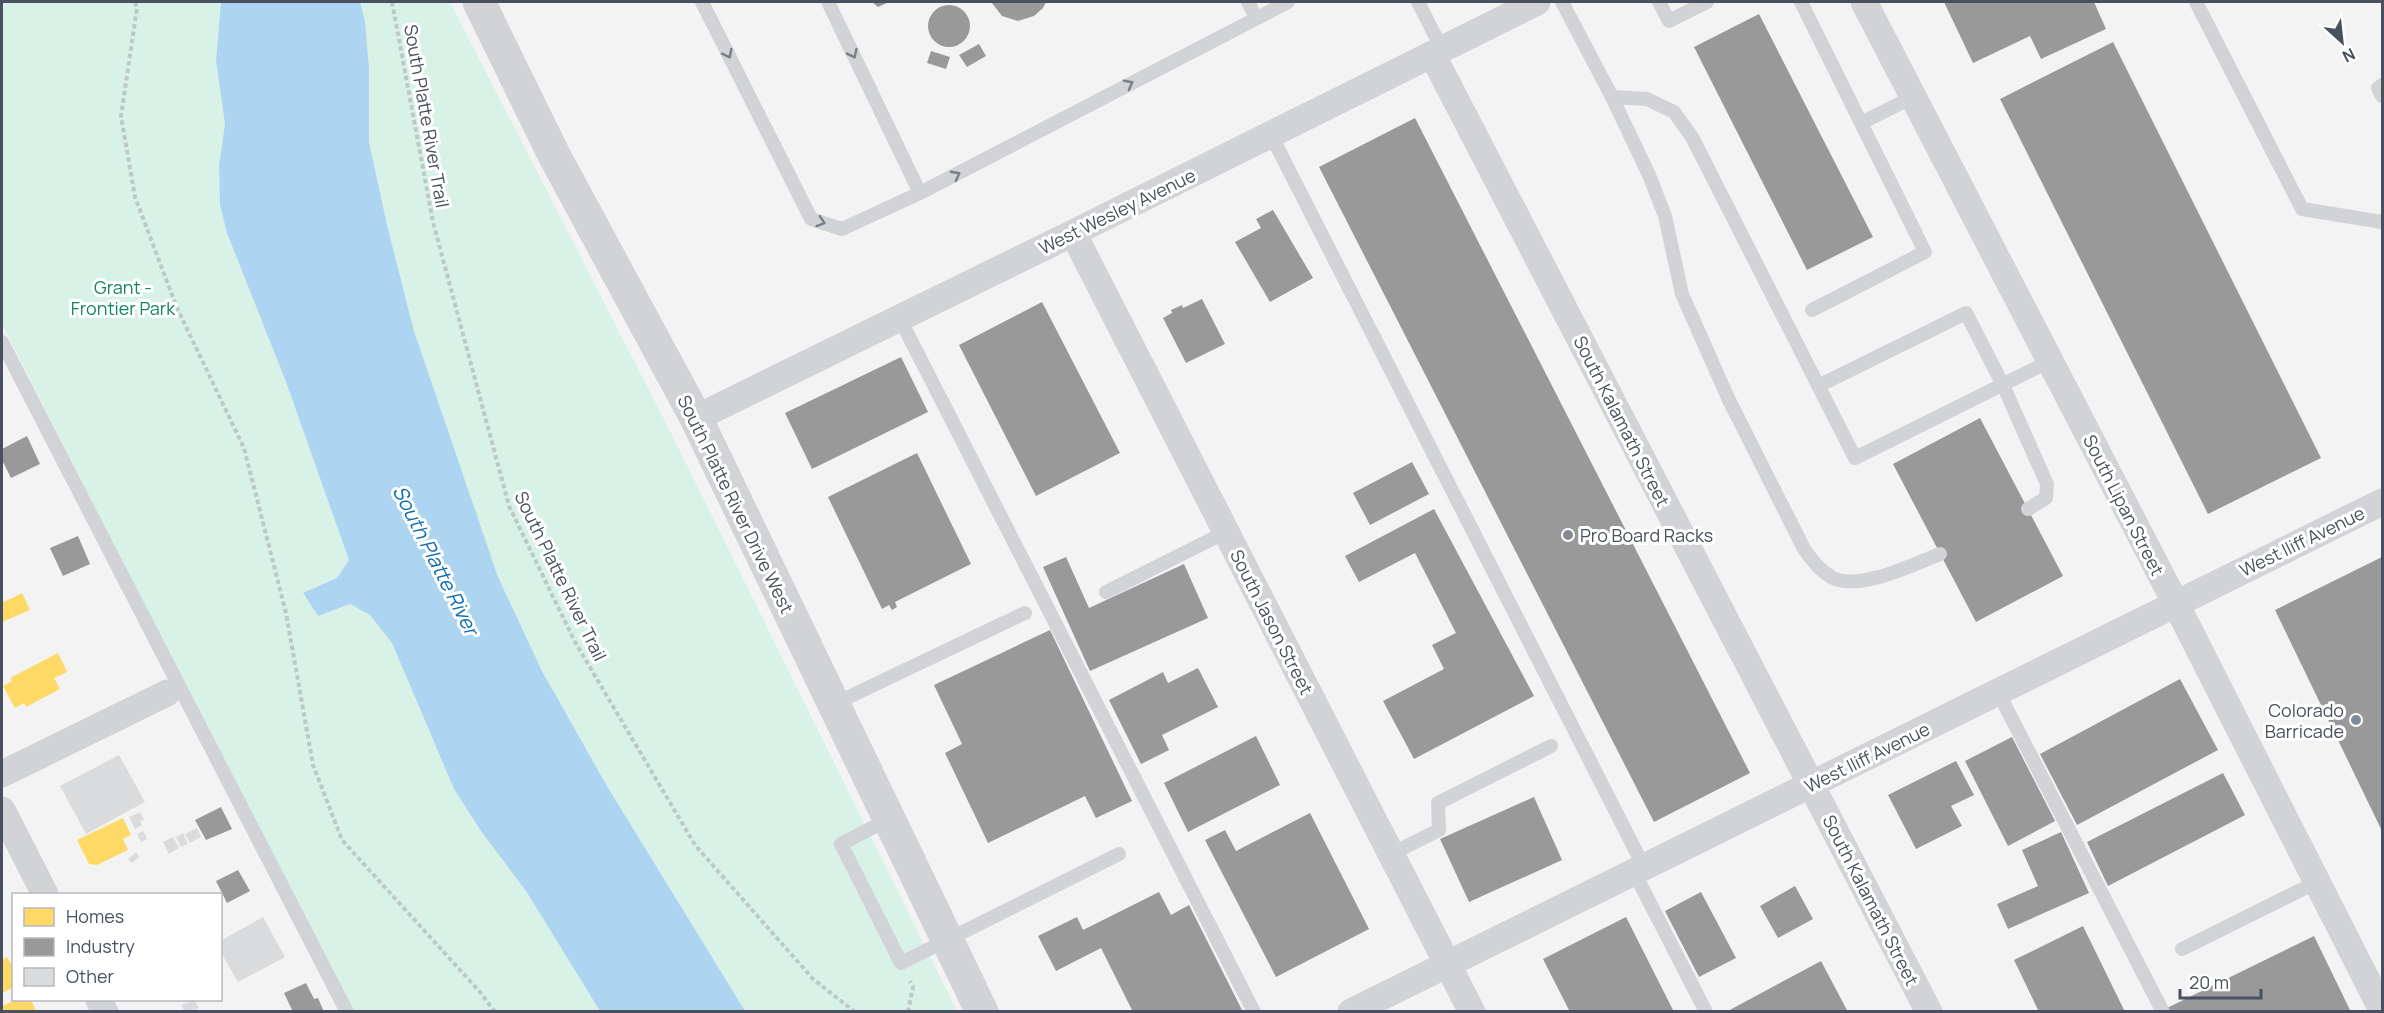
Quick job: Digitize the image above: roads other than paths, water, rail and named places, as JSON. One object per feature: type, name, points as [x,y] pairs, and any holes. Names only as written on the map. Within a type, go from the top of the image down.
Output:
[{"type":"street","name":"South Platte River Drive West","points":[[479,2],[554,155],[696,418],[982,1011]]},
{"type":"street","name":"West Wesley Avenue","points":[[696,418],[1537,2]]},
{"type":"street","name":"South Lipan Street","points":[[1864,2],[2176,604],[2382,1010]]},
{"type":"street","name":"South Kalamath Street","points":[[1437,52],[1811,785],[1929,1011]]},
{"type":"street","name":"South Jason Street","points":[[1073,233],[1472,1011]]},
{"type":"street","name":"West Iliff Avenue","points":[[1351,1011],[2382,502]]},
{"type":"street","points":[[2,774],[167,693]]},
{"type":"street","points":[[2,810],[44,893]]},
{"type":"lane","points":[[702,2],[811,219],[842,229],[920,194],[1288,2]]},
{"type":"lane","points":[[828,2],[920,194]]},
{"type":"lane","points":[[1248,2],[1256,18]]},
{"type":"lane","points":[[1418,2],[1437,52]]},
{"type":"lane","points":[[1562,2],[1612,97],[1649,175],[1665,216],[1682,294],[1728,398],[1804,549],[1818,567],[1835,579],[1860,580],[1882,577],[1940,554]]},
{"type":"lane","points":[[1659,2],[1669,21],[1707,2]]},
{"type":"lane","points":[[1801,2],[1925,252],[1812,310]]},
{"type":"lane","points":[[2196,2],[2302,209],[2382,222]]},
{"type":"lane","points":[[2382,85],[2378,87],[2382,96]]},
{"type":"lane","points":[[1612,97],[1647,99],[1674,112],[1692,137],[1855,458],[2050,362]]},
{"type":"lane","points":[[1862,123],[1913,97]]},
{"type":"lane","points":[[1271,135],[1639,869],[1706,1011]]},
{"type":"lane","points":[[1818,386],[1966,313],[2003,385],[2047,484],[2046,498],[2028,509]]},
{"type":"lane","points":[[900,319],[1254,1011]]},
{"type":"lane","points":[[2,342],[347,1011]]},
{"type":"lane","points":[[1106,592],[1226,532]]},
{"type":"lane","points":[[834,704],[1025,613]]},
{"type":"lane","points":[[1998,692],[2163,1011]]},
{"type":"lane","points":[[1391,854],[1439,830],[1438,804],[1551,746]]},
{"type":"lane","points":[[889,819],[841,844],[901,963],[1119,854]]},
{"type":"lane","points":[[2182,950],[2317,882]]},
{"type":"water","name":"South Platte River","points":[[221,2],[360,2],[365,22],[369,68],[369,142],[387,225],[414,331],[498,577],[542,671],[607,786],[745,1011],[600,1011],[526,891],[481,831],[454,789],[392,643],[370,615],[350,604],[318,616],[303,593],[337,578],[349,560],[286,382],[227,233],[220,205],[219,166],[225,124],[216,61]]},
{"type":"place","name":"Pro Board Racks","points":[[1568,535]]},
{"type":"place","name":"Colorado Barricade","points":[[2356,720]]},
{"type":"park label","name":"Grant - Frontier Park","points":[[123,297]]}]
